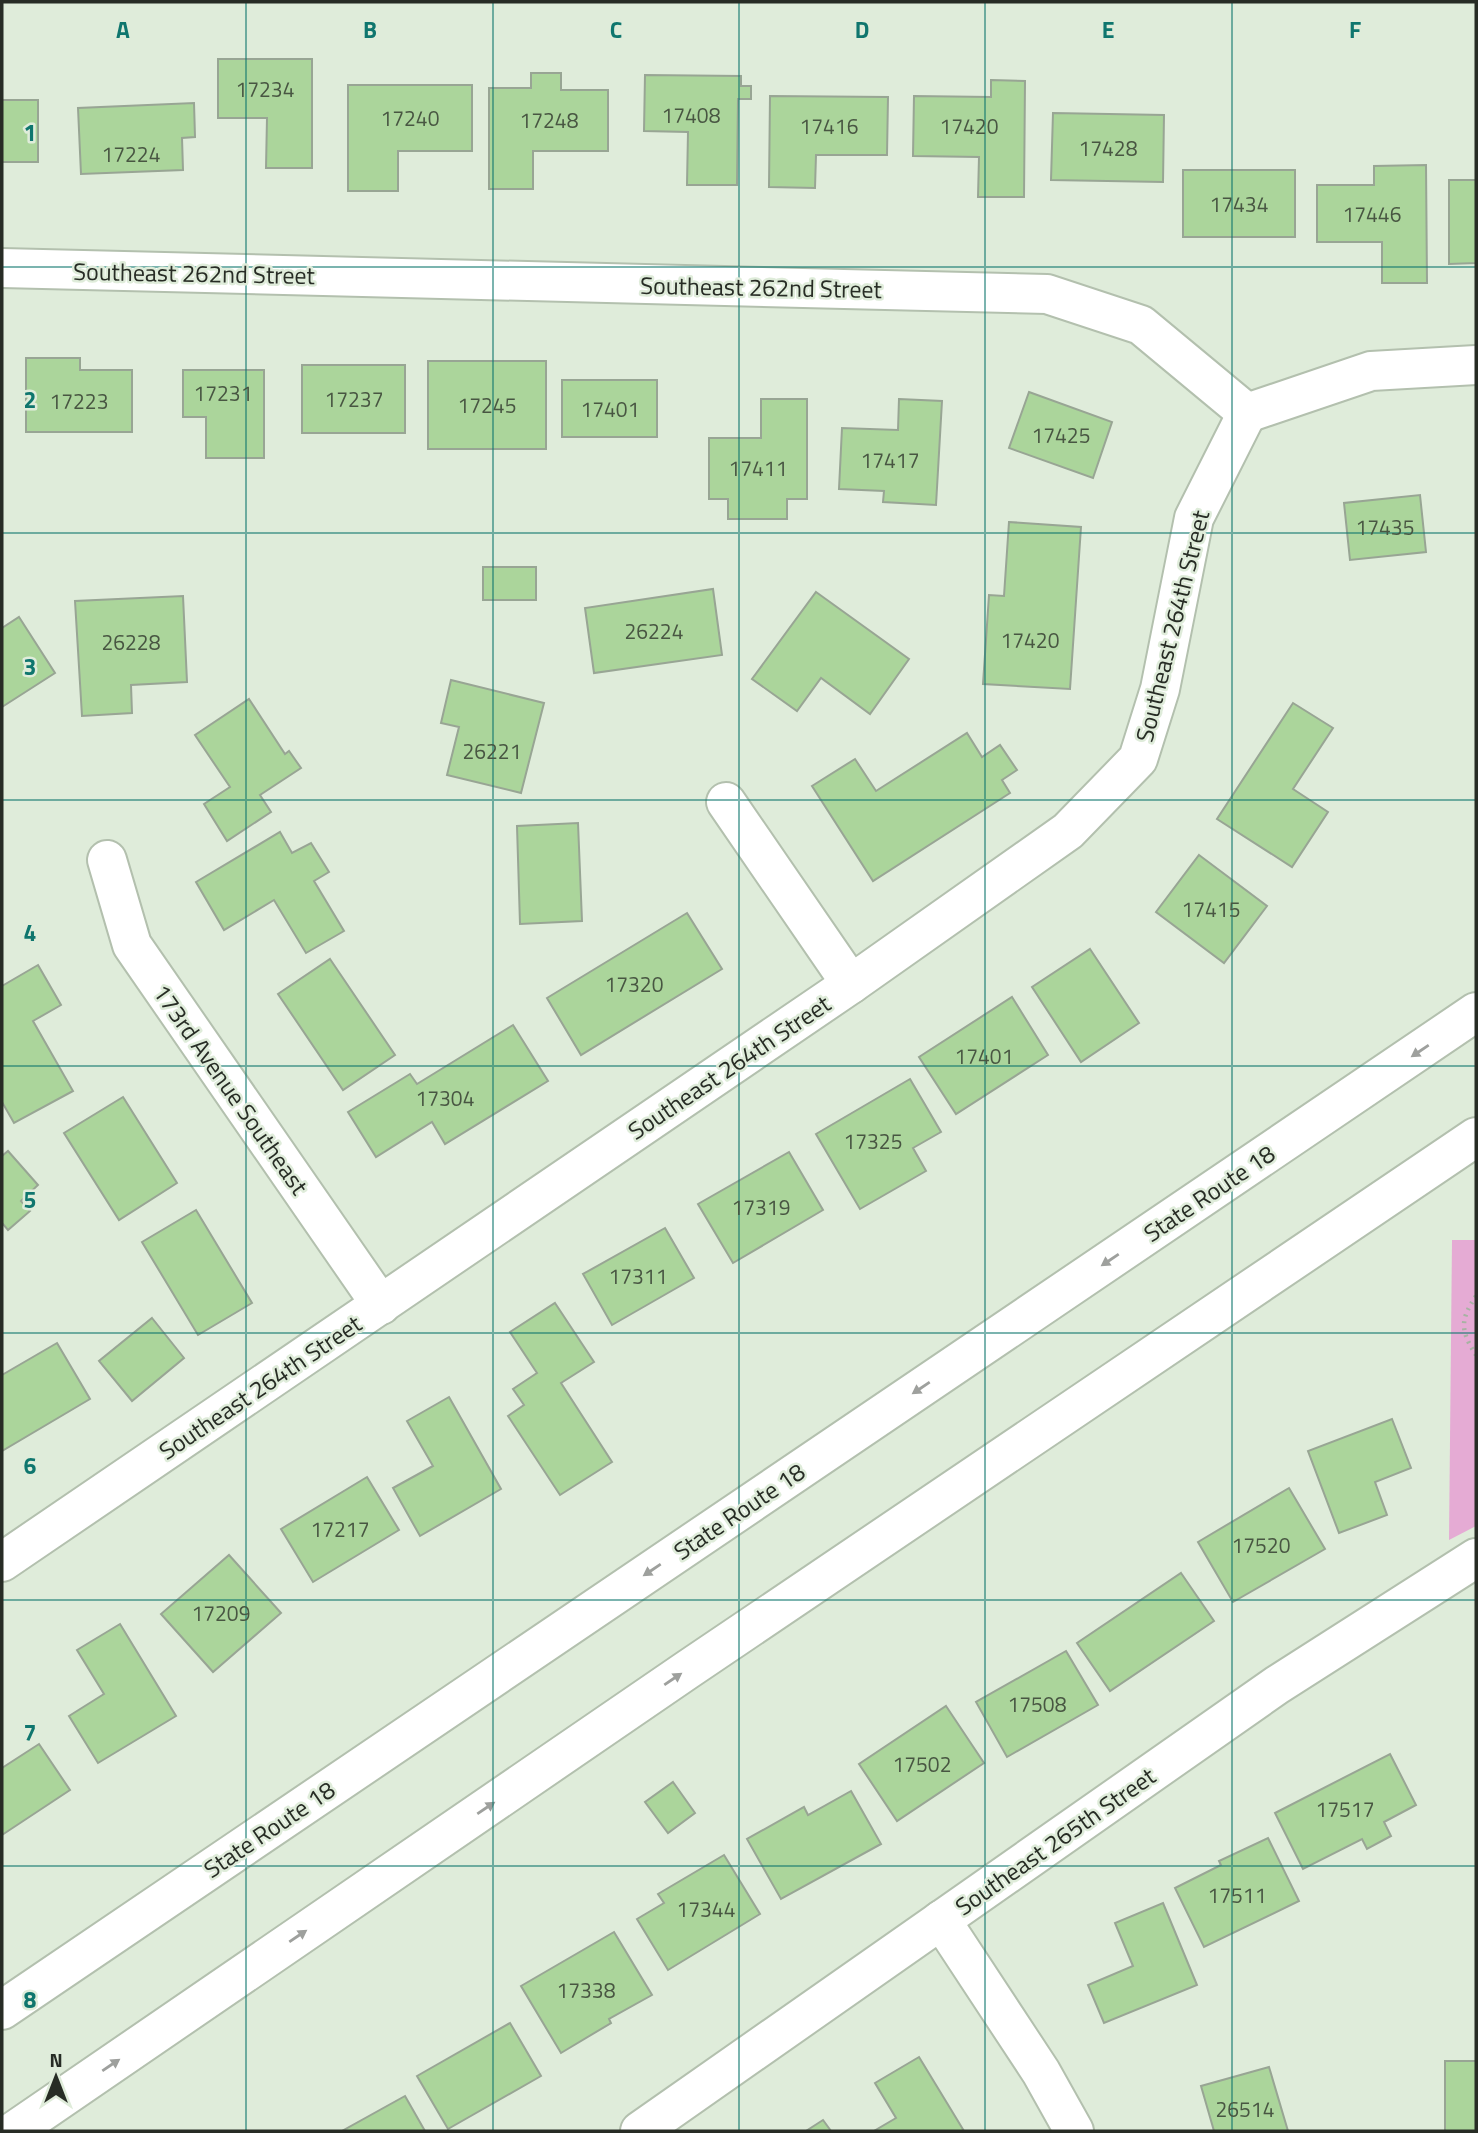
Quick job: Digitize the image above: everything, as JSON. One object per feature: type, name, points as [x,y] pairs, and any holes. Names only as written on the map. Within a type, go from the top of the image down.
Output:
[{"type":"main road","name":"Southeast 262nd Street","points":[[2,268],[1047,294],[1141,325],[1247,413]]},
{"type":"main road","points":[[1247,413],[1371,371],[1476,365]]},
{"type":"main road","name":"Southeast 264th Street","points":[[2,1562],[851,984],[1068,831],[1138,759],[1160,689],[1194,518],[1247,413]]},
{"type":"main road","points":[[726,803],[851,984]]},
{"type":"main road","name":"173rd Avenue Southeast","points":[[107,860],[132,945],[381,1305]]},
{"type":"main road","name":"State Route 18","points":[[2,2010],[1476,1012]]},
{"type":"main road","points":[[14,2131],[675,1677],[1476,1137]]},
{"type":"main road","name":"Southeast 265th Street","points":[[640,2131],[1277,1685],[1476,1558]]},
{"type":"main road","points":[[942,1920],[1041,2072],[1074,2131]]},
{"type":"path","points":[[1476,1296],[1465,1313],[1463,1329],[1476,1355]]},
{"type":"shaded area","points":[[1452,1240],[1476,1240],[1476,1526],[1449,1540]]},
{"type":"building","points":[[218,59],[312,59],[312,168],[266,168],[267,118],[218,118]]},
{"type":"building","points":[[531,73],[561,73],[561,90],[608,90],[608,151],[533,151],[533,189],[489,189],[489,88],[531,88]]},
{"type":"building","points":[[645,75],[741,76],[741,86],[751,86],[751,99],[738,99],[737,185],[687,185],[688,132],[644,131]]},
{"type":"building","points":[[991,80],[1025,81],[1024,197],[978,197],[979,157],[913,156],[914,96],[991,97]]},
{"type":"building","points":[[348,85],[472,85],[472,151],[398,151],[398,191],[348,191]]},
{"type":"building","points":[[770,96],[888,97],[887,155],[816,155],[815,188],[769,187]]},
{"type":"building","points":[[2,100],[38,100],[38,162],[2,162]]},
{"type":"building","points":[[194,103],[195,137],[182,138],[183,170],[81,174],[78,108]]},
{"type":"building","points":[[1053,113],[1164,115],[1163,182],[1051,180]]},
{"type":"building","points":[[1426,165],[1427,283],[1382,283],[1382,242],[1317,242],[1317,185],[1374,185],[1374,166]]},
{"type":"building","points":[[1183,170],[1295,170],[1295,237],[1183,237]]},
{"type":"building","points":[[1449,180],[1476,180],[1476,263],[1449,264]]},
{"type":"building","points":[[26,358],[80,358],[80,370],[132,370],[132,432],[26,432]]},
{"type":"building","points":[[428,361],[546,361],[546,449],[428,449]]},
{"type":"building","points":[[302,365],[405,365],[405,433],[302,433]]},
{"type":"building","points":[[183,370],[264,370],[264,458],[206,458],[206,417],[183,417]]},
{"type":"building","points":[[562,380],[657,380],[657,437],[562,437]]},
{"type":"building","points":[[1029,392],[1112,422],[1093,478],[1009,448]]},
{"type":"building","points":[[761,399],[807,399],[807,499],[787,499],[787,519],[728,519],[728,499],[709,499],[709,438],[761,438]]},
{"type":"building","points":[[899,399],[942,401],[936,505],[883,502],[884,491],[839,489],[842,428],[898,430]]},
{"type":"building","points":[[1420,495],[1426,552],[1350,560],[1344,503]]},
{"type":"building","points":[[1009,522],[1081,527],[1070,689],[983,684],[989,595],[1004,596]]},
{"type":"building","points":[[483,567],[536,567],[536,600],[483,600]]},
{"type":"building","points":[[713,589],[722,655],[594,673],[585,608]]},
{"type":"building","points":[[816,592],[909,659],[870,714],[821,678],[797,711],[752,679]]},
{"type":"building","points":[[183,596],[187,682],[131,685],[132,713],[82,716],[75,601]]},
{"type":"building","points":[[19,617],[55,673],[2,707],[2,628]]},
{"type":"building","points":[[451,680],[544,703],[521,793],[447,775],[459,727],[441,723]]},
{"type":"building","points":[[249,699],[285,754],[289,751],[301,768],[260,795],[271,812],[227,841],[204,804],[230,787],[195,735]]},
{"type":"building","points":[[1293,703],[1333,728],[1293,789],[1328,812],[1292,867],[1217,819]]},
{"type":"building","points":[[967,733],[982,757],[1000,745],[1017,770],[1002,780],[1010,793],[873,881],[812,786],[855,759],[876,791]]},
{"type":"building","points":[[578,823],[582,921],[520,924],[517,826]]},
{"type":"building","points":[[280,832],[292,853],[311,843],[329,872],[314,881],[344,931],[306,953],[274,900],[224,930],[196,882]]},
{"type":"building","points":[[1199,855],[1267,906],[1224,963],[1156,912]]},
{"type":"building","points":[[687,913],[722,969],[581,1055],[547,998]]},
{"type":"building","points":[[1090,949],[1139,1023],[1081,1062],[1032,987]]},
{"type":"building","points":[[330,959],[395,1055],[343,1090],[278,994]]},
{"type":"building","points":[[38,965],[61,1005],[33,1021],[73,1091],[14,1123],[2,1102],[2,986]]},
{"type":"building","points":[[1012,997],[1048,1055],[956,1114],[919,1057]]},
{"type":"building","points":[[513,1025],[548,1081],[445,1144],[432,1122],[376,1157],[348,1112],[410,1074],[417,1084]]},
{"type":"building","points":[[910,1079],[941,1132],[913,1148],[926,1171],[860,1209],[816,1134]]},
{"type":"building","points":[[123,1097],[177,1183],[119,1220],[64,1133]]},
{"type":"building","points":[[8,1151],[38,1185],[21,1201],[30,1211],[8,1230],[2,1223],[2,1156]]},
{"type":"building","points":[[789,1152],[823,1210],[733,1263],[698,1204]]},
{"type":"building","points":[[196,1210],[252,1303],[198,1335],[142,1242]]},
{"type":"building","points":[[665,1228],[694,1278],[612,1325],[583,1274]]},
{"type":"building","points":[[555,1303],[594,1362],[561,1383],[612,1462],[560,1495],[508,1416],[524,1405],[513,1389],[537,1373],[510,1332]]},
{"type":"building","points":[[152,1318],[184,1358],[132,1401],[99,1361]]},
{"type":"building","points":[[57,1343],[90,1399],[2,1451],[2,1375]]},
{"type":"building","points":[[449,1397],[501,1489],[420,1536],[393,1488],[433,1466],[407,1421]]},
{"type":"building","points":[[1392,1419],[1411,1468],[1375,1482],[1387,1515],[1339,1533],[1308,1451]]},
{"type":"building","points":[[367,1477],[399,1530],[313,1582],[281,1529]]},
{"type":"building","points":[[1289,1488],[1325,1549],[1233,1602],[1198,1542]]},
{"type":"building","points":[[229,1555],[281,1613],[213,1672],[161,1614]]},
{"type":"building","points":[[1181,1573],[1214,1621],[1110,1691],[1077,1643]]},
{"type":"building","points":[[120,1624],[176,1716],[98,1763],[69,1716],[104,1694],[77,1650]]},
{"type":"building","points":[[1066,1651],[1098,1705],[1007,1757],[976,1702]]},
{"type":"building","points":[[946,1706],[984,1763],[897,1821],[859,1764]]},
{"type":"building","points":[[39,1744],[70,1790],[2,1835],[2,1768]]},
{"type":"building","points":[[1390,1754],[1416,1805],[1384,1822],[1391,1836],[1367,1849],[1362,1839],[1303,1869],[1275,1813]]},
{"type":"building","points":[[673,1782],[695,1813],[668,1833],[645,1802]]},
{"type":"building","points":[[851,1791],[881,1844],[781,1899],[747,1839],[804,1807],[808,1815]]},
{"type":"building","points":[[1268,1838],[1299,1901],[1204,1947],[1175,1888],[1221,1865],[1219,1861]]},
{"type":"building","points":[[724,1855],[760,1914],[668,1970],[637,1919],[664,1903],[658,1894]]},
{"type":"building","points":[[1163,1903],[1197,1985],[1104,2023],[1088,1985],[1133,1966],[1115,1923]]},
{"type":"building","points":[[614,1932],[652,1995],[609,2019],[611,2023],[561,2053],[521,1986]]},
{"type":"building","points":[[510,2023],[541,2076],[448,2129],[417,2076]]},
{"type":"building","points":[[919,2057],[964,2131],[874,2131],[896,2118],[875,2083]]},
{"type":"building","points":[[1445,2061],[1476,2061],[1476,2131],[1445,2131]]},
{"type":"building","points":[[1269,2067],[1288,2131],[1214,2131],[1201,2086]]},
{"type":"building","points":[[405,2096],[425,2131],[342,2131]]},
{"type":"building","points":[[823,2120],[831,2131],[806,2131]]}]
